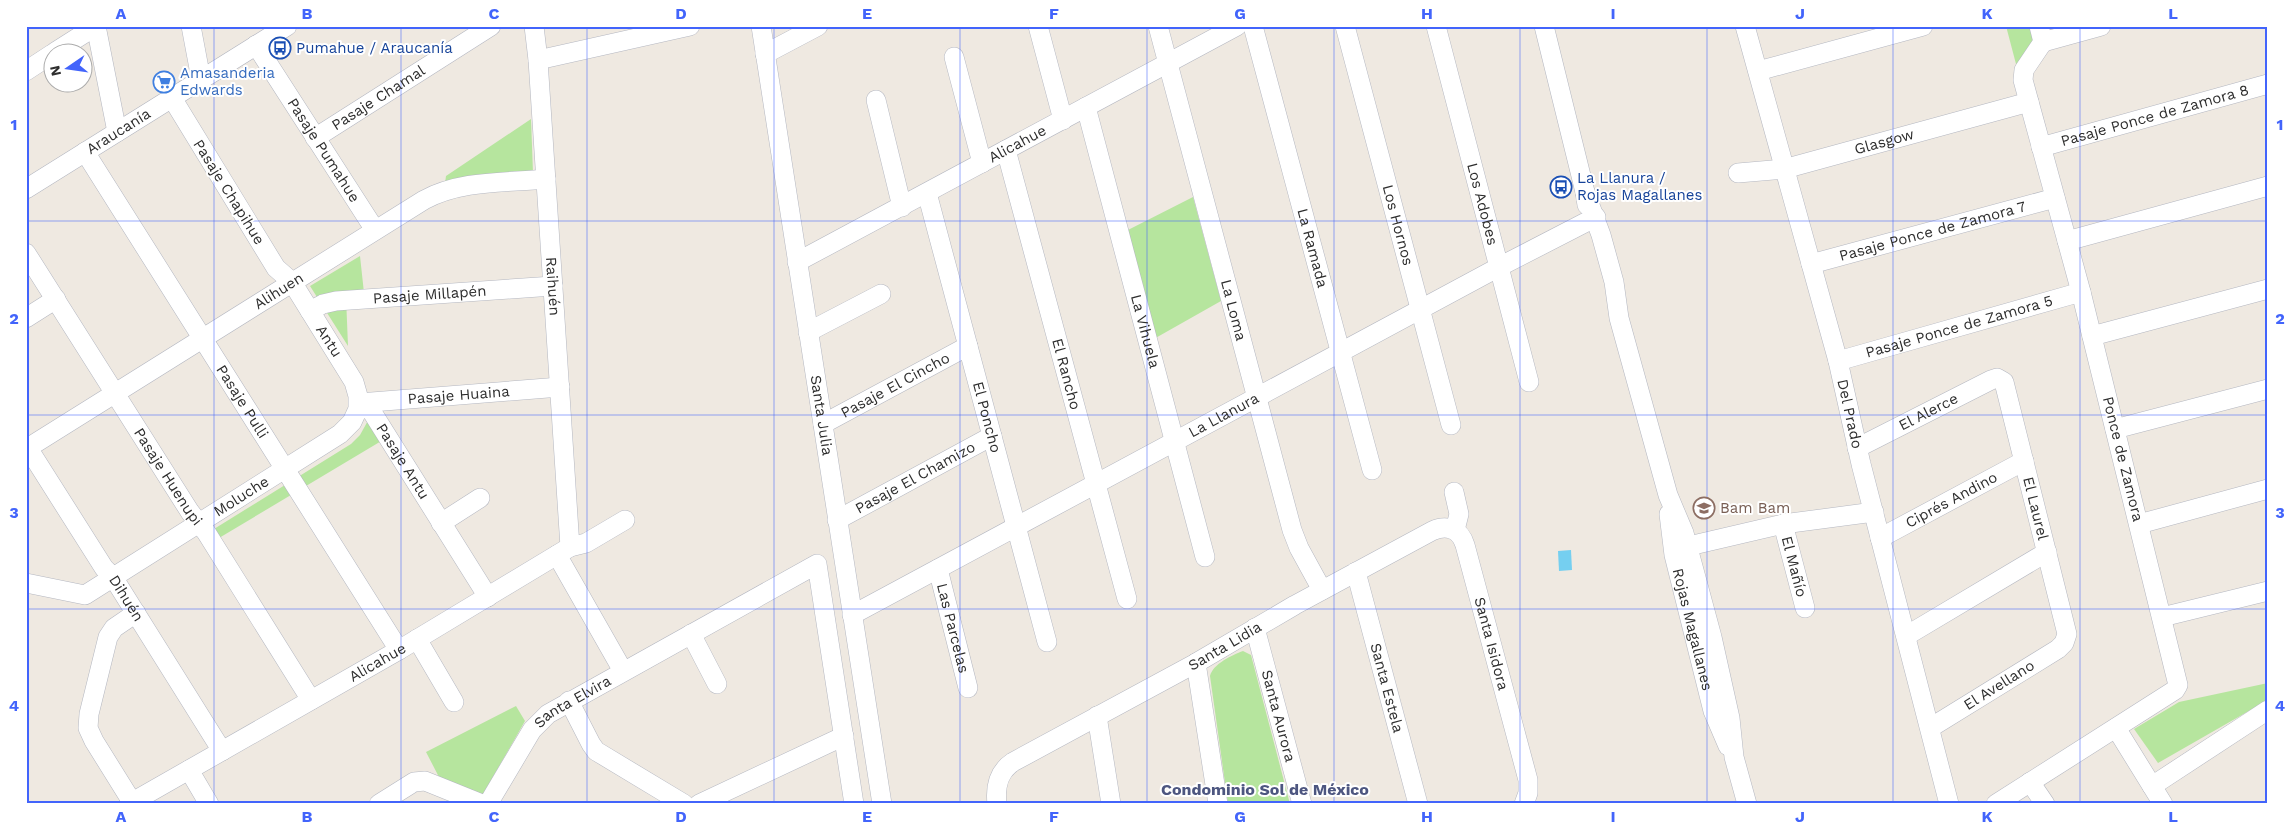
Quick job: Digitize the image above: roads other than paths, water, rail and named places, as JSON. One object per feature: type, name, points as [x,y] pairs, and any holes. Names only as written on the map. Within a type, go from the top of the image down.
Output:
[{"type":"street","points":[[71,42],[96,26],[117,132]]},
{"type":"street","points":[[191,26],[201,79]]},
{"type":"street","name":"Araucanía","points":[[26,189],[287,26]]},
{"type":"street","name":"Pasaje Chamal","points":[[315,138],[491,26]]},
{"type":"street","name":"Raihuén","points":[[534,26],[538,60],[560,387],[564,551],[624,671]]},
{"type":"street","points":[[538,60],[652,30],[690,26]]},
{"type":"street","name":"Santa Julia","points":[[760,26],[882,804]]},
{"type":"street","points":[[765,54],[818,26]]},
{"type":"street","points":[[1038,26],[1063,120]]},
{"type":"street","name":"La Loma","points":[[1158,26],[1296,541],[1322,590]]},
{"type":"street","name":"Alicahue","points":[[797,262],[1236,26]]},
{"type":"street","name":"La Ramada","points":[[1253,26],[1372,470]]},
{"type":"street","name":"Los Hornos","points":[[1345,26],[1451,425]]},
{"type":"street","name":"Los Adobes","points":[[1436,26],[1529,382]]},
{"type":"street","name":"Rojas Magallanes","points":[[1544,26],[1592,218],[1605,285],[1619,318],[1681,548],[1721,675],[1730,718],[1734,757],[1747,804]]},
{"type":"street","name":"Del Prado","points":[[1745,26],[1838,361],[1857,448],[1949,804]]},
{"type":"street","points":[[1758,71],[1923,26]]},
{"type":"street","points":[[2041,34],[2101,26]]},
{"type":"street","name":"Ponce de Zamora","points":[[1996,804],[2178,687],[2082,292],[2041,147],[2023,75],[2041,34]]},
{"type":"street","name":"Pasaje Pumahue","points":[[256,45],[375,230]]},
{"type":"street","points":[[954,57],[982,163]]},
{"type":"street","points":[[26,71],[42,61]]},
{"type":"street","name":"Pasaje Ponce de Zamora 8","points":[[2041,147],[2268,84]]},
{"type":"street","name":"Pasaje Chapihue","points":[[172,98],[276,268],[292,282]]},
{"type":"street","points":[[876,100],[902,206]]},
{"type":"street","name":"Glasgow","points":[[1738,173],[1784,169],[2029,102]]},
{"type":"street","name":"La Vihuela","points":[[1086,107],[1206,557]]},
{"type":"street","name":"El Rancho","points":[[1006,150],[1127,599]]},
{"type":"street","name":"Pasaje Pulli","points":[[85,152],[399,650]]},
{"type":"street","name":"Alihuen","points":[[27,448],[375,230],[441,191],[457,187],[546,179]]},
{"type":"street","points":[[2067,241],[2268,186]]},
{"type":"street","name":"El Poncho","points":[[928,193],[1047,642]]},
{"type":"street","name":"Pasaje Ponce de Zamora 7","points":[[1811,264],[2056,198]]},
{"type":"street","name":"La Llanura","points":[[852,615],[1256,396],[1592,218]]},
{"type":"street","name":"Pasaje Huenupi","points":[[26,253],[311,700]]},
{"type":"street","name":"Antu","points":[[292,282],[351,376],[357,390],[359,403]]},
{"type":"street","name":"Pasaje Millapén","points":[[310,311],[323,304],[336,301],[553,286]]},
{"type":"street","points":[[2092,336],[2268,289]]},
{"type":"street","name":"Pasaje Ponce de Zamora 5","points":[[1838,361],[2082,292]]},
{"type":"street","points":[[808,332],[880,294]]},
{"type":"street","points":[[26,318],[56,299]]},
{"type":"street","name":"Pasaje El Cincho","points":[[823,424],[968,346]]},
{"type":"street","name":"El Alerce","points":[[1857,448],[1991,380],[2001,380]]},
{"type":"street","name":"El Laurel","points":[[2001,380],[2006,386],[2067,628],[2066,640]]},
{"type":"street","name":"Pasaje Huaina","points":[[359,403],[560,387]]},
{"type":"street","points":[[2115,429],[2268,389]]},
{"type":"street","name":"Moluche","points":[[26,583],[85,595],[347,429],[356,416],[359,403]]},
{"type":"street","name":"Pasaje Antu","points":[[359,403],[372,412],[488,597]]},
{"type":"street","name":"Pasaje El Chamizo","points":[[837,520],[992,436]]},
{"type":"street","name":"Dihuén","points":[[27,448],[104,568],[113,577],[222,751]]},
{"type":"street","name":"Ciprés Andino","points":[[1880,538],[2024,461]]},
{"type":"street","points":[[2139,524],[2268,489]]},
{"type":"street","points":[[1454,492],[1459,514],[1455,530]]},
{"type":"street","points":[[442,523],[480,498]]},
{"type":"street","points":[[1681,548],[1783,524],[1874,512]]},
{"type":"street","name":"Alicahue","points":[[131,803],[399,650],[564,551],[586,543],[625,520]]},
{"type":"street","name":"El Mañío","points":[[1783,524],[1805,608]]},
{"type":"street","name":"Santa Lidia","points":[[997,804],[996,790],[1000,777],[1013,762],[1196,663],[1322,590],[1432,531],[1445,527],[1455,530]]},
{"type":"street","name":"Santa Isidora","points":[[1455,530],[1464,541],[1525,771],[1529,787],[1525,802]]},
{"type":"street","points":[[1906,636],[2047,552]]},
{"type":"street","name":"Santa Elvira","points":[[488,804],[532,730],[548,714],[818,564],[844,736]]},
{"type":"street","name":"Las Parcelas","points":[[938,569],[968,688]]},
{"type":"street","name":"Santa Estela","points":[[1356,572],[1418,804]]},
{"type":"street","points":[[2162,617],[2268,591]]},
{"type":"street","points":[[131,803],[94,741],[88,721],[108,637],[114,628],[136,613]]},
{"type":"street","name":"Santa Aurora","points":[[1255,628],[1302,804]]},
{"type":"street","points":[[690,634],[717,684]]},
{"type":"street","points":[[417,639],[454,702]]},
{"type":"street","name":"El Avellano","points":[[1930,728],[2058,648],[2066,640]]},
{"type":"street","points":[[1196,663],[1218,804]]},
{"type":"street","points":[[569,701],[596,751],[684,804]]},
{"type":"street","points":[[2152,786],[2268,710]]},
{"type":"street","points":[[1098,716],[1111,804]]},
{"type":"street","points":[[2116,728],[2163,804]]},
{"type":"street","points":[[699,804],[844,736],[854,804]]},
{"type":"street","points":[[190,770],[209,804]]},
{"type":"street","points":[[379,804],[414,782],[425,782],[482,804]]},
{"type":"street","points":[[2030,782],[2044,804]]},
{"type":"water","points":[[1571,550],[1572,570],[1559,571],[1558,551]]},
{"type":"place","name":"Pumahue / Araucanía","points":[[280,48]]},
{"type":"place","name":"Amasanderia Edwards","points":[[164,82]]},
{"type":"place","name":"La Llanura / Rojas Magallanes","points":[[1561,187]]},
{"type":"place","name":"Bam Bam","points":[[1704,508]]},
{"type":"district","name":"Condominio Sol de México","points":[[1265,789]]}]
